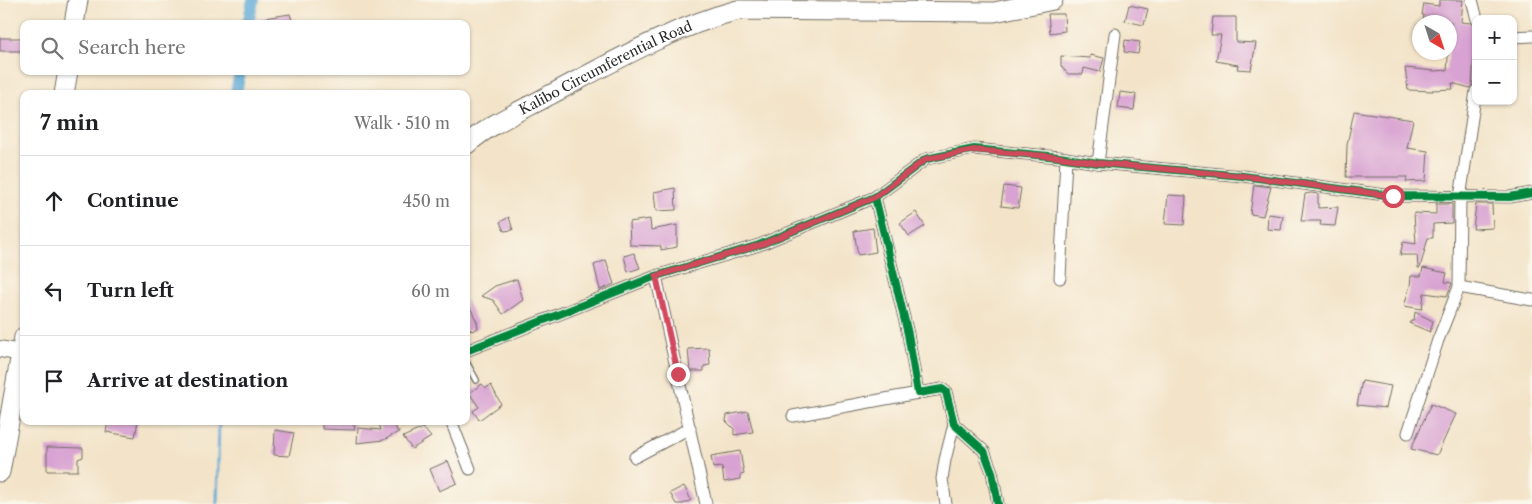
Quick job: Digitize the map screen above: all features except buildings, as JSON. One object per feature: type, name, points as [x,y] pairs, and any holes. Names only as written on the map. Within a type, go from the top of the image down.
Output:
[{"type":"main road","points":[[75,20],[78,0]]},
{"type":"main road","name":"Kalibo Circumferential Road","points":[[470,142],[506,118],[673,32],[708,18],[738,10],[994,12],[1053,0]]},
{"type":"main road","points":[[65,90],[67,75]]},
{"type":"main road","points":[[0,349],[20,348]]},
{"type":"main road","points":[[0,472],[20,364]]},
{"type":"street","points":[[1472,0],[1476,15]]},
{"type":"street","points":[[1098,163],[1115,34]]},
{"type":"street","points":[[1517,37],[1532,36]]},
{"type":"street","points":[[1408,433],[1438,340],[1459,287],[1460,198],[1474,105]]},
{"type":"street","points":[[470,349],[656,276],[760,245],[875,197],[926,159],[974,150],[1243,176],[1393,196],[1510,197],[1532,193]]},
{"type":"street","points":[[1060,278],[1066,158]]},
{"type":"street","points":[[875,197],[908,334],[918,393]]},
{"type":"street","points":[[656,276],[706,504]]},
{"type":"street","points":[[1459,287],[1532,300]]},
{"type":"street","points":[[793,416],[942,389],[946,392],[954,424],[942,479],[946,504]]},
{"type":"street","points":[[954,424],[984,451],[992,472],[998,504]]},
{"type":"street","points":[[453,425],[470,469]]},
{"type":"street","points":[[634,457],[690,428]]},
{"type":"lane","points":[[470,369],[476,380]]},
{"type":"waterway","points":[[249,20],[253,0]]},
{"type":"waterway","points":[[237,90],[239,75]]},
{"type":"waterway","points":[[217,504],[219,425]]},
{"type":"cycle path","points":[[470,349],[656,276],[759,245],[875,197],[926,159],[974,149],[1059,157],[1098,163],[1243,176],[1393,196],[1510,197],[1532,193]]},
{"type":"cycle path","points":[[875,197],[908,334],[918,393],[942,389],[946,392],[954,424],[984,451],[992,472],[998,504]]},
{"type":"route","points":[[678,374],[656,276],[760,245],[875,197],[926,159],[974,150],[1243,176],[1393,196]]}]
